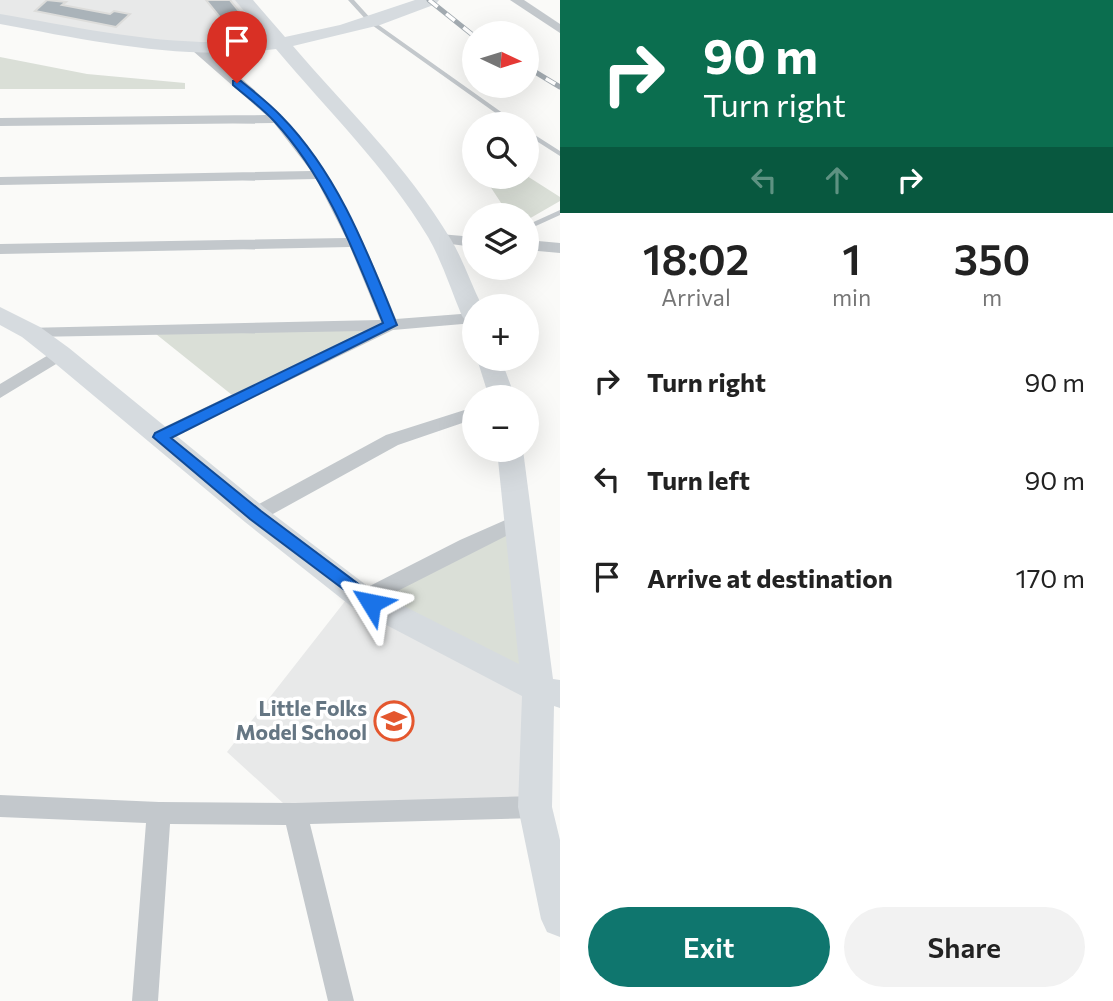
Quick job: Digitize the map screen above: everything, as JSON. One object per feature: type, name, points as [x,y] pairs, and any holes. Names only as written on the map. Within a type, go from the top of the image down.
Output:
[{"type":"street","points":[[244,0],[363,134],[403,184],[440,239],[464,294]]},
{"type":"street","points":[[0,19],[128,41],[197,48],[279,42],[334,34],[403,12],[430,0]]},
{"type":"street","points":[[516,0],[560,29]]},
{"type":"street","points":[[197,48],[278,119],[322,176],[357,242],[390,325]]},
{"type":"street","points":[[0,122],[278,119]]},
{"type":"street","points":[[0,181],[322,176]]},
{"type":"street","points":[[440,239],[462,241]]},
{"type":"street","points":[[0,249],[357,242]]},
{"type":"street","points":[[539,246],[560,248]]},
{"type":"street","points":[[0,315],[31,332],[60,354],[255,515],[363,599],[549,692]]},
{"type":"street","points":[[31,332],[390,325],[462,318]]},
{"type":"street","points":[[160,437],[390,325]]},
{"type":"street","points":[[0,392],[60,354]]},
{"type":"street","points":[[255,515],[391,440],[462,417]]},
{"type":"street","points":[[512,462],[519,521],[549,692],[535,807],[560,919]]},
{"type":"street","points":[[363,599],[519,521]]},
{"type":"street","points":[[0,806],[159,813],[295,814],[535,807]]},
{"type":"street","points":[[145,1001],[159,813]]},
{"type":"street","points":[[295,814],[341,1001]]},
{"type":"lane","points":[[351,0],[371,22],[498,112]]},
{"type":"lane","points":[[539,140],[560,154]]},
{"type":"lane","points":[[539,222],[560,212]]},
{"type":"shaded area","points":[[0,0],[244,0],[279,42],[197,48],[0,19]]},
{"type":"shaded area","points":[[0,57],[87,74],[185,83],[185,89],[0,89]]},
{"type":"shaded area","points":[[539,184],[560,197],[560,201],[539,213],[539,203],[501,203],[492,189],[539,189]]},
{"type":"shaded area","points":[[390,325],[237,399],[151,330]]},
{"type":"shaded area","points":[[519,521],[538,689],[371,603]]},
{"type":"shaded area","name":"Little Folks Model School","points":[[353,591],[538,689],[535,807],[295,814],[227,752]]},
{"type":"building","points":[[47,0],[66,2],[62,5],[110,14],[114,11],[130,14],[116,27],[35,11]]},
{"type":"building","points":[[206,0],[230,0],[256,32],[235,36]]},
{"type":"railway","points":[[429,0],[462,26]]},
{"type":"railway","points":[[539,74],[560,87]]},
{"type":"place","name":"Little Folks Model School","points":[[394,721]]},
{"type":"route","points":[[237,83],[278,119],[322,176],[357,242],[390,325],[160,437],[255,515],[371,603]]}]
